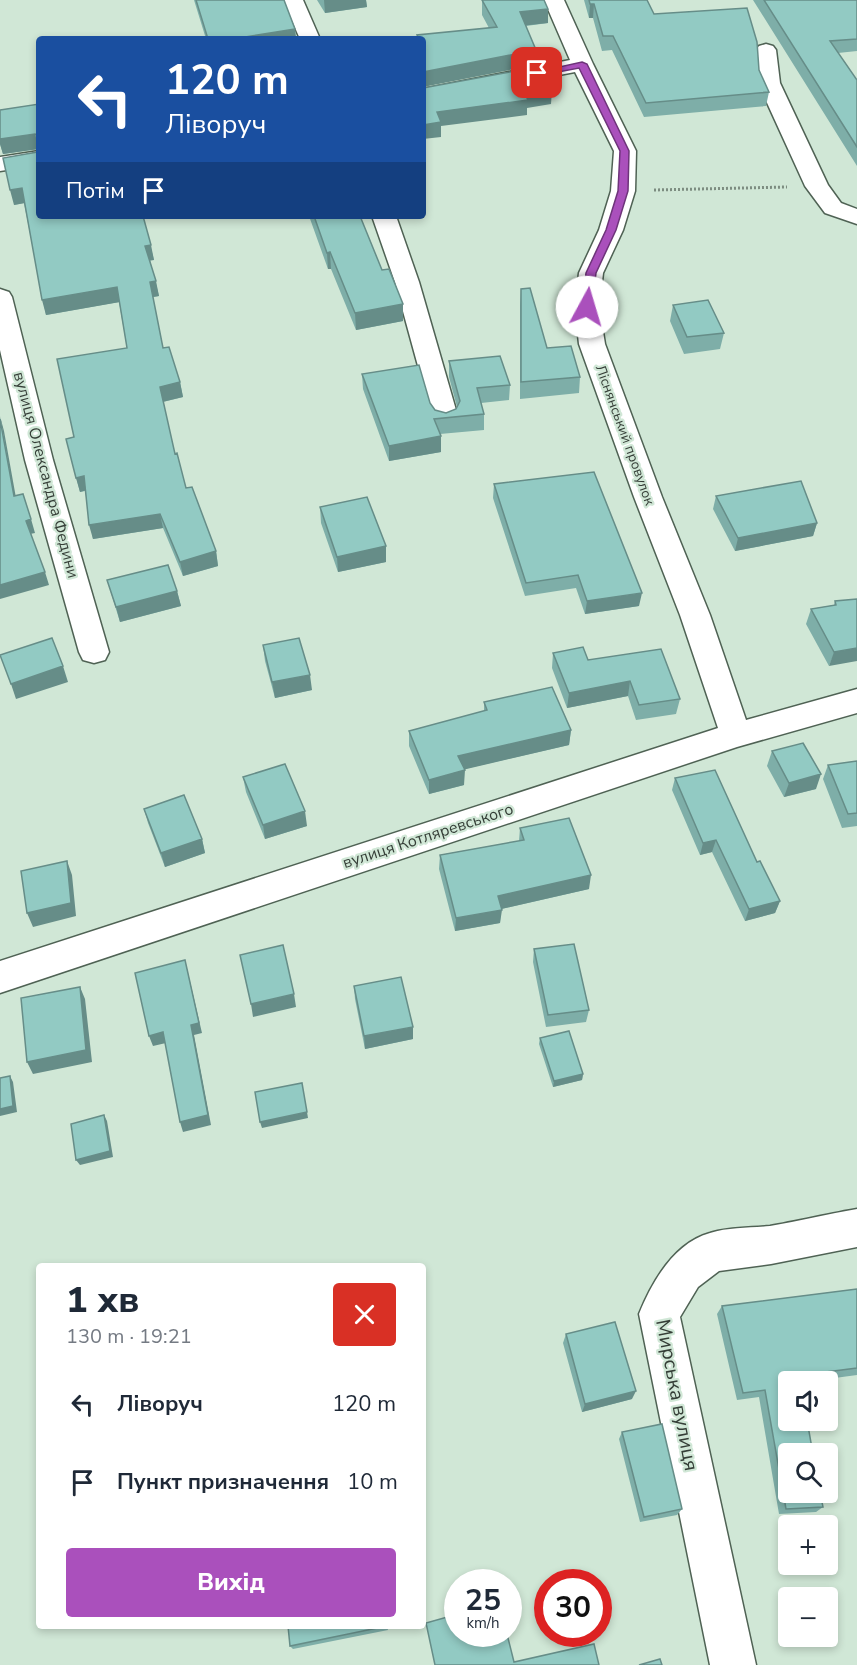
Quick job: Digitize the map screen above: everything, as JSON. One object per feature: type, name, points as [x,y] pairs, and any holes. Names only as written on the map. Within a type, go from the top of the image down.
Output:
[{"type":"street","points":[[293,0],[309,36]]},
{"type":"street","name":"Ліснянський провулок","points":[[554,0],[582,64],[625,151],[623,191],[611,230],[591,273],[587,307],[592,344],[648,497],[695,615],[736,735]]},
{"type":"street","points":[[766,50],[769,83],[817,186],[833,208],[857,217]]},
{"type":"street","points":[[426,94],[582,64]]},
{"type":"street","points":[[0,164],[36,158]]},
{"type":"street","points":[[385,219],[407,282],[445,417]]},
{"type":"street","name":"вулиця Олександра Федини","points":[[0,297],[39,460],[94,652]]},
{"type":"street","name":"вулиця Котляревського","points":[[0,976],[736,735],[857,701]]},
{"type":"street","name":"Мирська вулиця","points":[[733,1665],[659,1314],[684,1273],[711,1251],[771,1245],[857,1228]]},
{"type":"path","points":[[623,191],[817,186]]},
{"type":"building","points":[[196,0],[284,0],[295,29],[252,36],[207,36]]},
{"type":"building","points":[[482,0],[544,0],[548,9],[520,12],[536,50],[426,71],[426,36],[417,35],[497,27]]},
{"type":"building","points":[[589,0],[647,0],[654,14],[747,8],[757,42],[759,70],[769,92],[646,103],[613,36],[603,36],[594,4],[590,4]]},
{"type":"building","points":[[764,0],[857,0],[857,39],[830,41],[857,80],[857,147]]},
{"type":"building","points":[[542,66],[552,90],[525,94],[528,100],[437,112],[441,122],[426,124],[426,87]]},
{"type":"building","points":[[36,104],[36,135],[0,139],[0,110]]},
{"type":"building","points":[[36,152],[36,219],[144,219],[151,245],[145,246],[156,281],[150,282],[163,348],[169,347],[180,382],[160,387],[175,454],[177,453],[186,488],[192,487],[216,551],[180,562],[160,514],[89,525],[84,476],[76,478],[66,439],[74,437],[57,359],[127,348],[117,287],[42,300],[22,188],[10,190],[3,158]]},
{"type":"building","points":[[315,219],[361,219],[382,270],[389,269],[403,304],[355,313],[330,252],[327,253]]},
{"type":"building","points":[[530,288],[547,348],[571,346],[580,377],[521,382],[521,289]]},
{"type":"building","points":[[708,300],[724,333],[687,337],[673,305]]},
{"type":"building","points":[[500,356],[510,385],[477,388],[484,414],[434,419],[441,436],[389,446],[362,374],[419,365],[430,403],[435,410],[446,413],[456,409],[460,401],[449,361]]},
{"type":"building","points":[[0,419],[14,496],[23,494],[31,519],[26,521],[45,572],[0,585]]},
{"type":"building","points":[[594,472],[642,593],[587,601],[578,575],[526,583],[494,484]]},
{"type":"building","points":[[801,481],[817,523],[738,538],[716,496]]},
{"type":"building","points":[[367,497],[386,546],[337,557],[320,507]]},
{"type":"building","points":[[168,565],[177,591],[116,607],[107,580]]},
{"type":"building","points":[[857,599],[857,648],[834,652],[811,609],[836,605],[835,601]]},
{"type":"building","points":[[52,638],[63,666],[11,684],[0,655]]},
{"type":"building","points":[[299,638],[310,675],[272,682],[263,645]]},
{"type":"building","points":[[583,647],[588,660],[661,649],[680,699],[639,705],[630,681],[569,693],[553,653]]},
{"type":"building","points":[[552,687],[571,730],[458,756],[465,770],[429,780],[409,731],[487,710],[484,702]]},
{"type":"building","points":[[803,743],[821,774],[789,783],[772,751]]},
{"type":"building","points":[[857,761],[857,813],[848,814],[828,765]]},
{"type":"building","points":[[285,764],[305,811],[263,825],[243,777]]},
{"type":"building","points":[[715,770],[757,862],[760,861],[780,901],[749,909],[716,840],[703,843],[675,778]]},
{"type":"building","points":[[184,795],[202,839],[161,853],[144,809]]},
{"type":"building","points":[[569,818],[591,875],[498,896],[502,910],[456,918],[440,855],[524,840],[520,828]]},
{"type":"building","points":[[67,861],[71,903],[27,913],[21,871]]},
{"type":"building","points":[[574,944],[589,1010],[548,1015],[534,949]]},
{"type":"building","points":[[283,945],[294,994],[251,1004],[240,955]]},
{"type":"building","points":[[185,960],[199,1023],[191,1025],[208,1115],[180,1122],[163,1032],[149,1036],[135,973]]},
{"type":"building","points":[[401,977],[413,1027],[364,1036],[354,986]]},
{"type":"building","points":[[80,987],[86,1050],[27,1062],[21,998]]},
{"type":"building","points":[[569,1031],[583,1074],[554,1081],[540,1038]]},
{"type":"building","points":[[10,1076],[13,1106],[0,1109],[0,1078]]},
{"type":"building","points":[[302,1083],[307,1112],[260,1122],[255,1092]]},
{"type":"building","points":[[104,1115],[110,1151],[76,1160],[71,1124]]},
{"type":"building","points":[[857,1289],[857,1368],[834,1371],[778,1371],[778,1431],[809,1431],[811,1443],[778,1443],[778,1464],[765,1390],[743,1393],[722,1306]]},
{"type":"building","points":[[615,1322],[636,1391],[585,1404],[566,1334]]},
{"type":"building","points":[[662,1424],[682,1509],[644,1517],[622,1432]]},
{"type":"building","points":[[785,1503],[822,1503],[823,1507],[786,1509]]},
{"type":"building","points":[[444,1618],[444,1647],[510,1647],[514,1662],[581,1647],[595,1647],[599,1665],[435,1665],[426,1623]]},
{"type":"building","points":[[288,1629],[372,1629],[290,1646]]},
{"type":"building","points":[[660,1659],[662,1665],[639,1665]]},
{"type":"route","points":[[537,73],[582,64],[625,151],[623,191],[611,230],[591,273],[587,307]]}]
